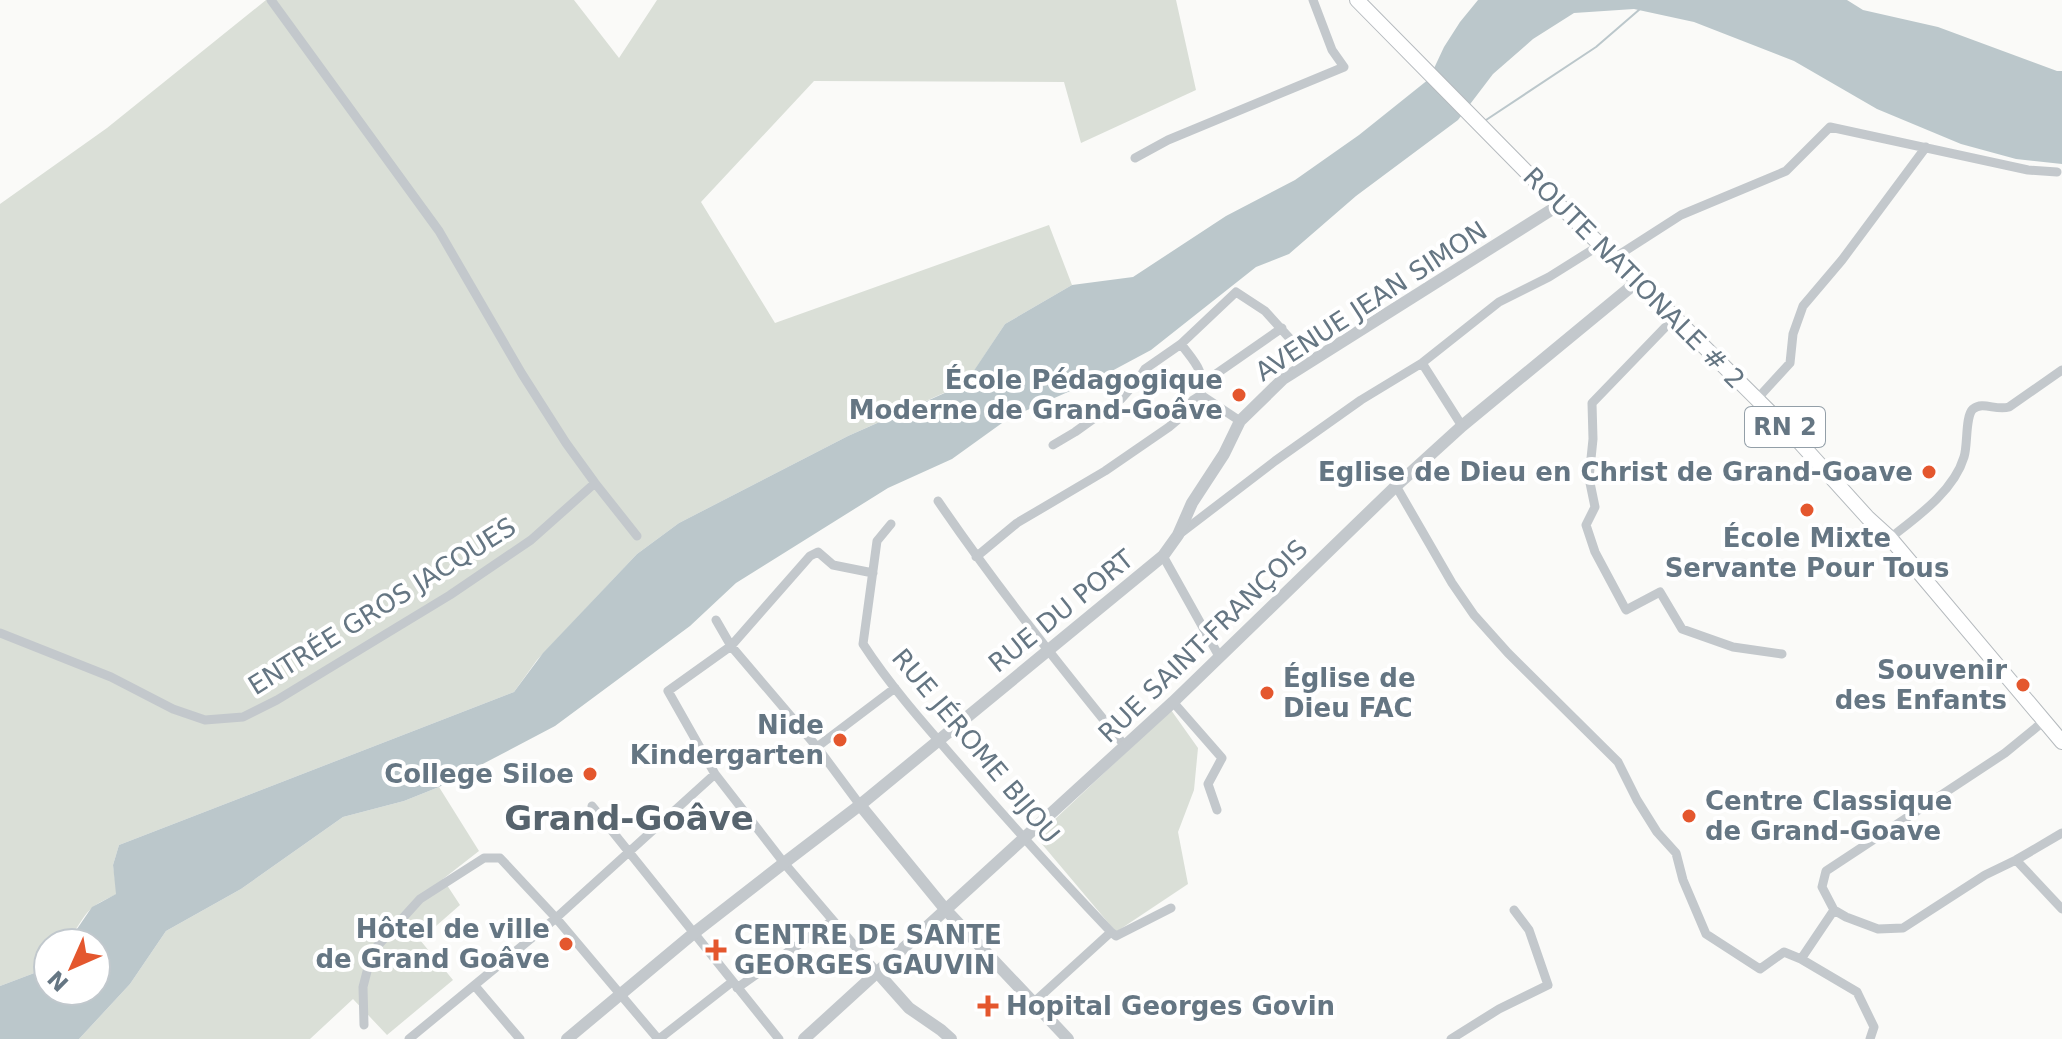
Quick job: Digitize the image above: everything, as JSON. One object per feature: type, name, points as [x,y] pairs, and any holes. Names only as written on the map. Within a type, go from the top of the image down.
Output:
[{"type":"main road","name":"ROUTE NATIONALE # 2","points":[[1357,0],[1559,205],[1757,399],[1890,538],[2062,742]]},
{"type":"street","points":[[271,0],[439,231],[522,374],[595,483],[637,536]]},
{"type":"street","points":[[1135,158],[1344,67],[1332,50],[1313,0]]},
{"type":"street","points":[[1614,258],[1681,215],[1786,171],[1830,127],[2028,170],[2057,172]]},
{"type":"street","points":[[1757,399],[1790,363],[1793,334],[1803,306],[1842,260],[1926,147]]},
{"type":"street","name":"AVENUE JEAN SIMON","points":[[1178,535],[1192,503],[1224,454],[1240,421],[1283,379],[1559,205]]},
{"type":"street","name":"RUE DU PORT","points":[[567,1039],[694,933],[860,805],[1163,556],[1178,535],[1348,408],[1422,363],[1499,302],[1549,277],[1600,245]]},
{"type":"street","name":"RUE SAINT-FRANÇOIS","points":[[804,1039],[1173,702],[1462,426],[1638,281]]},
{"type":"street","points":[[1053,445],[1112,406],[1145,369],[1181,344],[1236,292],[1265,311],[1310,361]]},
{"type":"street","points":[[1675,317],[1592,403],[1593,439],[1589,478],[1595,507],[1586,525],[1595,552],[1626,610],[1660,592],[1682,629],[1733,647],[1782,654]]},
{"type":"street","points":[[1203,383],[1282,328]]},
{"type":"street","points":[[976,557],[1017,523],[1112,466],[1182,416],[1193,400],[1201,395],[1203,383],[1201,371],[1181,344]]},
{"type":"street","points":[[1422,363],[1462,426]]},
{"type":"street","points":[[1890,538],[1929,508],[1955,476],[1964,458],[1969,415],[1974,408],[1982,405],[2004,409],[2062,370]]},
{"type":"street","points":[[1201,395],[1240,421]]},
{"type":"street","name":"ENTRÉE GROS JACQUES","points":[[0,633],[111,677],[173,709],[205,720],[243,717],[277,700],[450,595],[531,540],[595,483]]},
{"type":"street","points":[[1396,486],[1474,615],[1618,762],[1657,832],[1676,853],[1683,880],[1706,934],[1760,969],[1784,952],[1857,992],[1874,1027],[1870,1039]]},
{"type":"street","points":[[938,501],[976,557],[1125,746]]},
{"type":"street","name":"RUE JÉROME BIJOU","points":[[891,524],[877,541],[863,644],[938,740],[1111,932]]},
{"type":"street","points":[[873,573],[833,565],[818,552],[810,556],[731,646],[668,691],[715,774],[784,863],[909,1008],[951,1039]]},
{"type":"street","points":[[1163,556],[1220,658]]},
{"type":"street","points":[[716,620],[731,646],[817,747],[945,909],[1068,1039]]},
{"type":"street","points":[[817,747],[895,688]]},
{"type":"street","points":[[1173,702],[1222,758],[1208,784],[1217,810]]},
{"type":"street","points":[[2044,721],[2005,753],[1826,871],[1822,887],[1834,910],[1846,917],[1878,929],[1903,928],[1985,875],[2062,833]]},
{"type":"street","points":[[409,1039],[556,918],[715,774]]},
{"type":"street","points":[[592,806],[779,1039]]},
{"type":"street","points":[[364,1025],[363,987],[372,952],[420,899],[484,858],[500,858],[556,918],[658,1039],[832,921]]},
{"type":"street","points":[[2016,860],[2062,909]]},
{"type":"street","points":[[1033,1003],[1111,932],[1116,936],[1171,908]]},
{"type":"street","points":[[1451,1039],[1499,1009],[1548,985],[1529,930],[1514,910]]},
{"type":"street","points":[[1801,959],[1834,910]]},
{"type":"street","points":[[475,986],[520,1039]]},
{"type":"shaded area","points":[[266,0],[574,0],[619,58],[657,0],[1176,0],[1196,90],[1081,143],[1064,82],[814,81],[701,202],[775,323],[1049,225],[1072,285],[1005,324],[966,383],[848,436],[679,523],[637,554],[537,660],[514,692],[119,845],[113,865],[117,894],[93,907],[77,927],[32,927],[32,974],[0,986],[0,204],[107,128]]},
{"type":"shaded area","points":[[1478,0],[1847,0],[1863,10],[1938,27],[2062,71],[2062,164],[2016,159],[1961,144],[1877,109],[1794,61],[1694,22],[1634,9],[1574,13],[1533,39],[1493,74],[1458,120],[1356,196],[1289,254],[1256,267],[1151,350],[1095,380],[1009,418],[952,459],[888,488],[736,583],[690,626],[555,726],[439,787],[404,801],[343,817],[241,889],[166,931],[130,984],[112,1003],[112,927],[78,927],[92,907],[116,894],[113,865],[119,845],[514,692],[543,653],[637,554],[679,523],[848,436],[965,384],[1005,324],[1072,285],[1133,277],[1226,216],[1295,180],[1359,135],[1429,79],[1460,22]]},
{"type":"shaded area","points":[[1171,710],[1198,748],[1194,790],[1178,832],[1188,884],[1116,932],[1036,837]]},
{"type":"shaded area","points":[[439,787],[479,851],[443,879],[460,905],[420,940],[453,980],[387,1035],[353,999],[310,1039],[79,1039],[112,1007],[166,931],[241,889],[343,817],[404,801]]},
{"type":"shaded area","points":[[32,974],[32,1007],[109,1007],[79,1039],[0,1039],[0,986]]},
{"type":"waterway","points":[[1486,120],[1596,47],[1640,9]]},
{"type":"place","name":"École Pédagogique Moderne de Grand-Goâve","points":[[1239,395]]},
{"type":"place","name":"Eglise de Dieu en Christ de Grand-Goave","points":[[1929,472]]},
{"type":"place","name":"École Mixte Servante Pour Tous","points":[[1807,510]]},
{"type":"place","name":"Souvenir des Enfants","points":[[2023,685]]},
{"type":"place","name":"Église de Dieu FAC","points":[[1267,693]]},
{"type":"place","name":"Nide Kindergarten","points":[[840,740]]},
{"type":"place","name":"College Siloe","points":[[590,774]]},
{"type":"place","name":"Centre Classique de Grand-Goave","points":[[1689,816]]},
{"type":"place","name":"Hôtel de ville de Grand Goâve","points":[[566,944]]},
{"type":"place","name":"CENTRE DE SANTE GEORGES GAUVIN","points":[[716,950]]},
{"type":"place","name":"Hopital Georges Govin","points":[[988,1006]]},
{"type":"district","name":"Grand-Goâve","points":[[629,818]]}]
